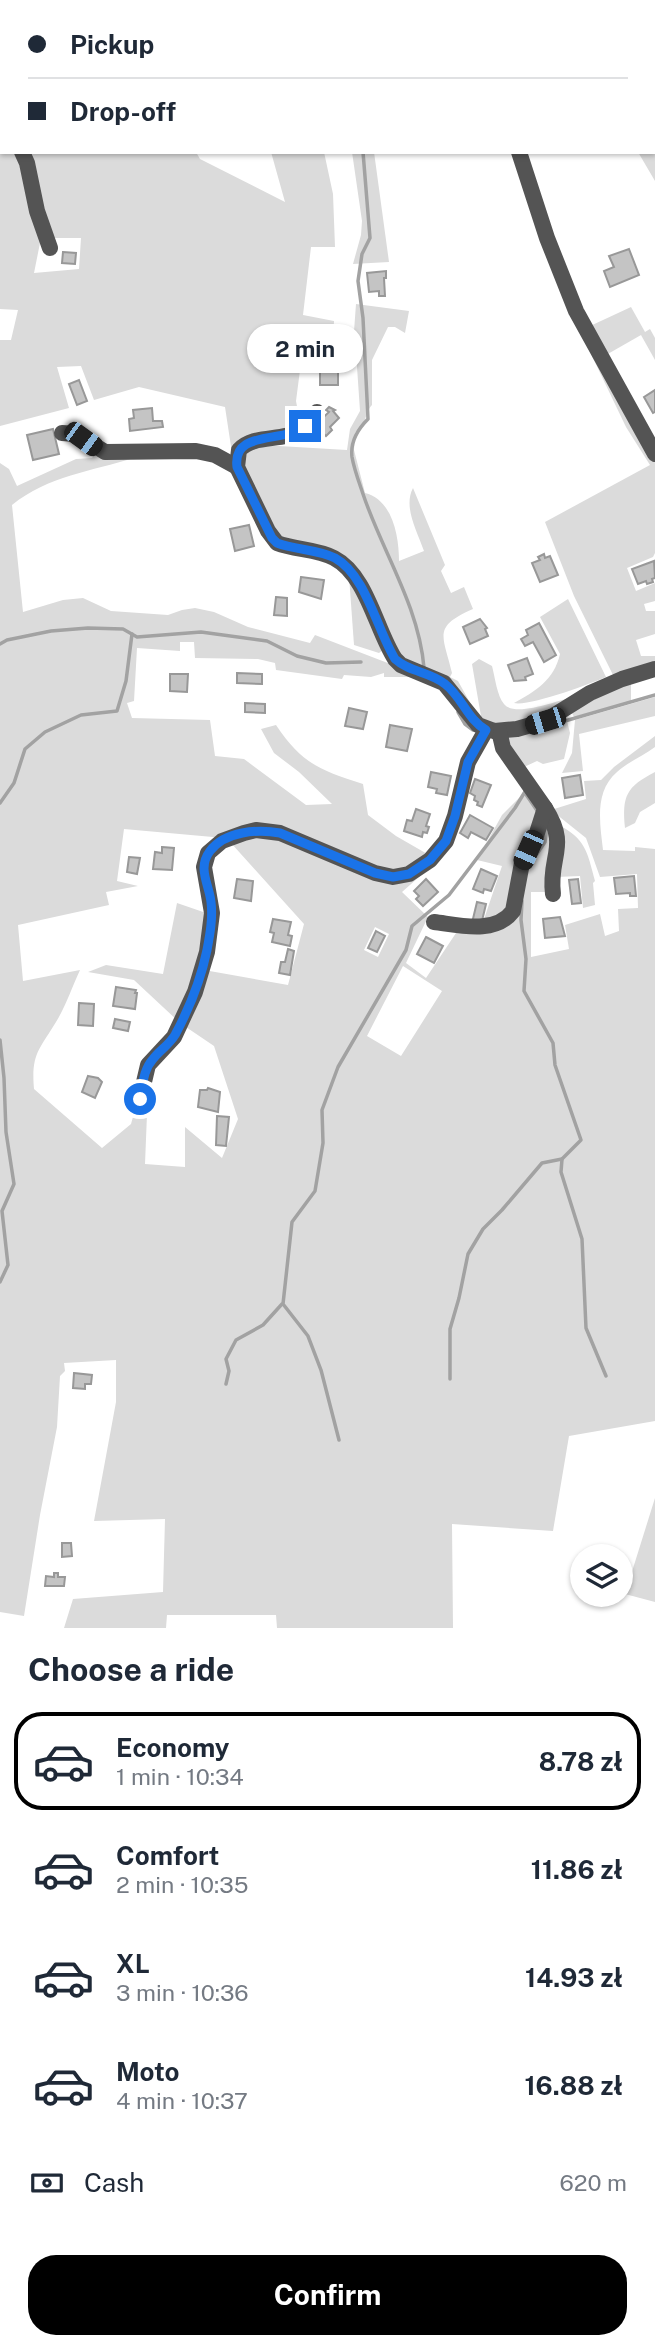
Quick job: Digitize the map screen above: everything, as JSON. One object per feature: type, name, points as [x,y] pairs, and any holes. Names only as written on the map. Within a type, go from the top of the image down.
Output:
[{"type":"street","points":[[23,154],[37,211],[50,248]]},
{"type":"street","points":[[520,154],[547,238],[576,311],[655,454]]},
{"type":"street","points":[[317,412],[295,433],[248,442],[239,450],[237,467],[272,538],[277,543],[334,558],[345,566],[357,581],[395,659],[401,665],[444,683],[503,748],[555,824],[558,835],[553,894]]},
{"type":"street","points":[[62,433],[76,434],[105,452],[196,451],[215,455],[237,467]]},
{"type":"street","points":[[488,729],[545,721],[590,693],[655,669]]},
{"type":"street","points":[[140,1099],[148,1065],[174,1037],[195,992],[207,953],[211,929],[211,901],[204,867],[211,849],[244,833],[268,831],[280,833],[375,873],[393,877],[409,874],[430,860],[446,841],[468,762],[488,729]]},
{"type":"street","points":[[434,922],[482,927],[500,922],[512,914],[520,873],[545,808]]},
{"type":"shaded area","points":[[0,154],[20,154],[41,238],[34,273],[79,269],[81,238],[49,238],[27,154],[197,154],[200,159],[285,202],[272,154],[324,154],[333,194],[335,247],[311,247],[303,315],[334,321],[333,342],[353,345],[356,304],[409,311],[405,333],[395,327],[388,327],[372,360],[372,405],[362,426],[355,433],[354,450],[365,493],[382,503],[388,511],[396,531],[399,561],[424,551],[410,511],[413,488],[445,565],[441,571],[451,593],[464,587],[473,609],[451,621],[446,627],[444,641],[452,673],[450,677],[458,681],[473,708],[405,664],[359,577],[279,540],[243,468],[241,454],[262,445],[347,450],[350,429],[360,411],[356,352],[303,347],[296,401],[300,422],[232,453],[225,407],[139,387],[94,400],[81,366],[57,367],[69,408],[0,426],[0,340],[11,340],[18,310],[0,309]]},
{"type":"shaded area","points":[[352,154],[374,154],[389,262],[353,264],[362,221]]},
{"type":"shaded area","points":[[639,154],[655,154],[655,181]]},
{"type":"shaded area","points":[[631,307],[645,332],[650,329],[655,338],[655,360],[641,335],[606,355],[588,327]]},
{"type":"shaded area","points":[[591,354],[655,459],[655,553],[653,557],[627,568],[636,591],[655,583],[655,601],[644,604],[646,611],[655,611],[655,634],[636,640],[641,656],[655,656],[655,663],[614,677],[574,596],[545,522],[650,465],[626,427]]},
{"type":"shaded area","points":[[95,454],[134,458],[55,481],[12,505],[23,612],[63,600],[83,598],[111,611],[168,615],[195,608],[214,612],[248,627],[310,643],[315,635],[424,677],[384,677],[384,673],[371,677],[344,675],[342,679],[276,670],[275,663],[258,659],[195,658],[194,642],[180,642],[180,651],[137,648],[134,701],[127,703],[132,718],[210,720],[215,756],[244,759],[306,805],[332,804],[299,772],[274,753],[261,729],[276,725],[295,749],[313,764],[363,784],[368,815],[396,836],[429,855],[416,866],[389,872],[287,833],[224,838],[124,829],[117,881],[138,886],[106,892],[109,905],[18,925],[23,981],[80,970],[63,1010],[35,1060],[34,1089],[102,1148],[131,1124],[138,1099],[147,1114],[145,1164],[185,1167],[185,1127],[222,1158],[238,1119],[214,1046],[183,1025],[204,970],[288,985],[304,924],[231,843],[242,838],[274,836],[375,876],[427,870],[402,892],[428,917],[406,963],[426,978],[458,930],[511,920],[522,873],[550,821],[549,892],[531,892],[531,957],[569,949],[565,925],[600,914],[605,936],[619,931],[618,909],[638,908],[637,874],[600,877],[586,838],[551,810],[586,799],[584,781],[601,780],[655,736],[655,747],[621,768],[610,780],[602,798],[600,819],[603,850],[635,851],[635,847],[655,849],[655,1421],[569,1436],[553,1531],[452,1524],[453,1628],[277,1628],[276,1615],[167,1615],[166,1628],[64,1628],[73,1599],[163,1592],[165,1519],[94,1521],[116,1402],[116,1360],[64,1363],[65,1371],[60,1376],[57,1427],[24,1616],[0,1612],[0,463],[9,469],[17,486],[76,459],[92,458]],"holes":[[[375,927],[389,934],[378,957],[364,950]],[[403,966],[442,991],[401,1056],[367,1036]]]},
{"type":"shaded area","points":[[349,576],[383,650],[379,653],[354,645]]},
{"type":"shaded area","points":[[568,599],[606,677],[545,698],[514,703],[537,689],[553,671],[560,654],[540,617]]},
{"type":"shaded area","points":[[479,659],[492,666],[500,696],[510,708],[527,709],[574,697],[529,721],[482,722],[472,664]]},
{"type":"shaded area","points":[[631,681],[631,701],[574,717],[571,711]]},
{"type":"shaded area","points":[[655,697],[655,716],[579,734],[583,771],[562,773],[572,753],[575,720]]},
{"type":"shaded area","points":[[566,717],[570,733],[564,759],[543,764],[537,761],[524,767],[506,741],[507,737]]},
{"type":"shaded area","points":[[655,772],[655,803],[640,812],[635,823],[625,828],[624,808],[628,794],[638,783]]},
{"type":"shaded area","points":[[527,790],[539,810],[511,908],[482,925],[502,866],[477,860],[502,815]]},
{"type":"shaded area","points":[[557,824],[574,835],[584,847],[595,881],[595,905],[583,908],[580,876],[556,877]]},
{"type":"shaded area","points":[[177,903],[209,914],[207,938],[178,1021],[134,980],[88,972],[106,965],[163,974]]},
{"type":"shaded area","points":[[655,1498],[655,1602],[633,1596],[633,1568]]},
{"type":"building","points":[[629,249],[639,275],[610,287],[604,271],[614,267],[609,256]]},
{"type":"building","points":[[63,252],[76,253],[75,264],[62,263]]},
{"type":"building","points":[[386,271],[385,296],[379,296],[379,291],[369,292],[367,273]]},
{"type":"building","points":[[320,363],[338,364],[338,385],[320,385]]},
{"type":"building","points":[[79,380],[87,401],[77,405],[69,384]]},
{"type":"building","points":[[655,390],[655,412],[653,413],[644,397]]},
{"type":"building","points":[[329,407],[335,410],[333,411],[339,418],[326,436],[323,433],[320,435],[313,427],[329,412],[326,410]]},
{"type":"building","points":[[152,408],[153,421],[162,421],[163,427],[130,431],[129,419],[134,418],[133,410]]},
{"type":"building","points":[[53,429],[59,454],[33,460],[27,435]]},
{"type":"building","points":[[249,525],[254,546],[235,551],[230,529]]},
{"type":"building","points":[[544,554],[545,558],[550,556],[558,575],[540,582],[532,563],[540,560],[538,557]]},
{"type":"building","points":[[654,561],[653,582],[638,584],[632,569]]},
{"type":"building","points":[[301,577],[324,580],[321,599],[299,592]]},
{"type":"building","points":[[276,597],[287,598],[287,616],[274,615]]},
{"type":"building","points":[[480,619],[487,628],[485,629],[488,636],[470,644],[463,627]]},
{"type":"building","points":[[539,623],[556,655],[544,662],[533,642],[525,646],[521,639],[528,635],[526,630]]},
{"type":"building","points":[[527,658],[533,674],[525,677],[526,680],[514,681],[508,665]]},
{"type":"building","points":[[237,673],[262,674],[262,684],[237,683]]},
{"type":"building","points":[[170,674],[188,674],[187,692],[170,691]]},
{"type":"building","points":[[245,703],[265,704],[265,713],[245,712]]},
{"type":"building","points":[[349,708],[367,712],[363,729],[345,726]]},
{"type":"building","points":[[390,725],[412,729],[407,751],[386,747]]},
{"type":"building","points":[[431,772],[451,776],[447,795],[436,793],[437,789],[428,787]]},
{"type":"building","points":[[580,775],[583,795],[565,798],[562,778]]},
{"type":"building","points":[[475,779],[491,785],[482,807],[477,805],[475,796],[470,793]]},
{"type":"building","points":[[416,809],[430,814],[427,833],[423,832],[422,837],[404,831],[407,820],[412,821]]},
{"type":"building","points":[[470,815],[493,828],[486,840],[471,832],[468,838],[460,833]]},
{"type":"building","points":[[162,847],[174,848],[172,870],[153,869],[155,852],[162,853]]},
{"type":"building","points":[[129,857],[140,858],[137,874],[127,872]]},
{"type":"building","points":[[481,869],[497,876],[491,891],[484,889],[483,893],[473,889]]},
{"type":"building","points":[[634,876],[636,896],[630,896],[630,893],[616,894],[614,878]]},
{"type":"building","points":[[237,879],[253,881],[251,901],[234,898]]},
{"type":"building","points":[[426,879],[438,892],[423,906],[416,899],[419,896],[414,891]]},
{"type":"building","points":[[578,879],[581,903],[572,904],[569,880]]},
{"type":"building","points":[[477,902],[486,904],[481,925],[472,923]]},
{"type":"building","points":[[560,917],[565,936],[545,938],[543,919]]},
{"type":"building","points":[[273,919],[291,922],[288,935],[292,936],[290,946],[272,942],[274,933],[270,932]]},
{"type":"building","points":[[376,931],[385,936],[377,952],[368,948]]},
{"type":"building","points":[[426,937],[443,946],[434,963],[417,954]]},
{"type":"building","points":[[288,949],[294,951],[290,975],[279,973]]},
{"type":"building","points":[[116,987],[136,990],[135,1009],[113,1006]]},
{"type":"building","points":[[79,1003],[94,1004],[93,1026],[78,1025]]},
{"type":"building","points":[[115,1019],[130,1022],[128,1031],[113,1028]]},
{"type":"building","points":[[88,1076],[98,1078],[102,1082],[95,1098],[82,1092]]},
{"type":"building","points":[[208,1088],[220,1092],[218,1112],[198,1107],[200,1090]]},
{"type":"building","points":[[217,1116],[229,1117],[226,1146],[216,1145]]},
{"type":"building","points":[[74,1373],[92,1375],[91,1384],[85,1384],[85,1389],[73,1388]]},
{"type":"building","points":[[62,1543],[71,1543],[72,1556],[62,1557]]},
{"type":"building","points":[[54,1573],[58,1573],[58,1577],[65,1577],[64,1586],[45,1586],[46,1576],[54,1577]]},
{"type":"waterway","points":[[363,154],[370,238],[362,254],[358,281],[363,318],[368,419],[356,436],[352,457],[371,515],[408,601],[421,645],[424,668]]},
{"type":"waterway","points":[[0,644],[7,640],[51,631],[88,628],[123,629],[137,637],[201,632],[267,641],[297,656],[326,663],[361,662]]},
{"type":"waterway","points":[[0,803],[14,783],[25,749],[45,732],[81,715],[117,711],[126,681],[132,634]]},
{"type":"waterway","points":[[551,725],[655,695]]},
{"type":"waterway","points":[[458,712],[465,724],[473,730]]},
{"type":"waterway","points":[[339,1440],[321,1370],[308,1336],[283,1304],[292,1222],[315,1191],[323,1143],[322,1110],[338,1067],[406,950],[412,926],[449,895],[526,790]]},
{"type":"waterway","points":[[525,793],[538,812]]},
{"type":"waterway","points":[[530,864],[545,842],[547,828]]},
{"type":"waterway","points":[[522,901],[521,920],[526,959],[524,991],[553,1043],[555,1065],[581,1140],[562,1159],[561,1172],[582,1239],[586,1328],[606,1376]]},
{"type":"waterway","points":[[0,1040],[6,1132],[14,1184],[2,1211],[8,1265],[0,1282]]},
{"type":"waterway","points":[[450,1379],[450,1329],[468,1254],[483,1229],[542,1163],[562,1159]]},
{"type":"waterway","points":[[226,1384],[229,1371],[226,1359],[236,1340],[263,1325],[282,1304]]},
{"type":"route","points":[[140,1099],[148,1065],[174,1037],[195,992],[207,953],[212,913],[204,867],[211,849],[244,833],[268,831],[280,833],[375,873],[393,877],[409,874],[430,860],[446,841],[468,762],[486,730],[478,725],[444,683],[433,676],[401,665],[395,659],[353,573],[334,558],[284,546],[272,538],[237,467],[237,456],[242,446],[248,442],[290,435],[305,426]]}]
